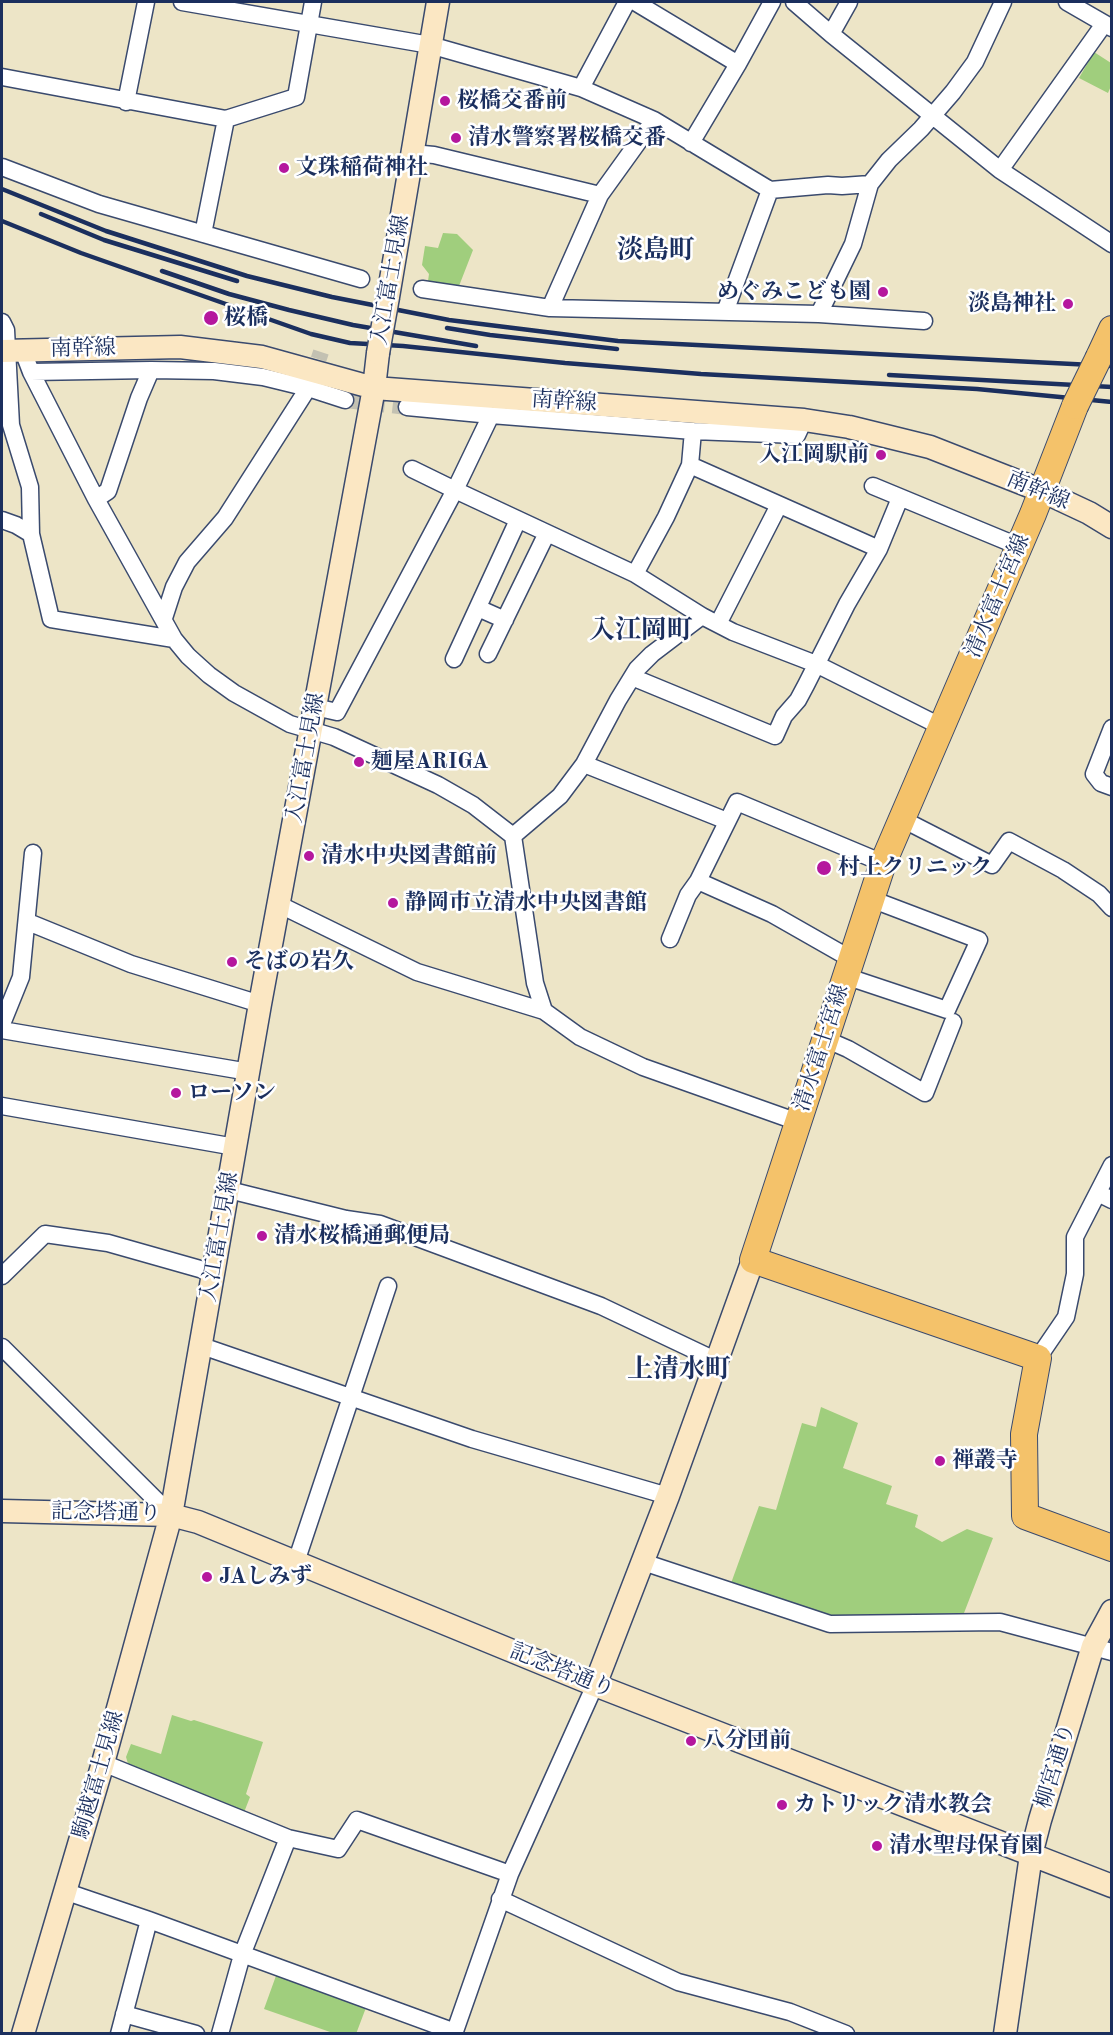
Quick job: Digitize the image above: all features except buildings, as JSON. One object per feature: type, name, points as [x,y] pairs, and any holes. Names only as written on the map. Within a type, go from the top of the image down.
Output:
[{"type":"main road","name":"入江富士見線","points":[[171,1515],[309,731],[374,388],[438,2]]},
{"type":"main road","name":"清水富士宮線","points":[[753,1260],[883,863],[1042,491],[1075,406],[1112,329]]},
{"type":"main road","name":"南幹線","points":[[10,351],[180,347],[262,357],[374,388],[804,420],[849,427],[930,447],[1042,491],[1089,513],[1112,527]]},
{"type":"main road","points":[[595,1685],[668,1496],[715,1360],[753,1260],[1038,1358],[1024,1434],[1025,1516],[1112,1548]]},
{"type":"main road","name":"記念塔通り","points":[[2,1510],[171,1515],[198,1522],[595,1685],[1112,1886]]},
{"type":"main road","name":"駒越富士見線","points":[[22,2034],[104,1763],[171,1515]]},
{"type":"main road","name":"柳宮通り","points":[[1005,2034],[1031,1855],[1040,1820],[1102,1649],[1112,1611]]},
{"type":"street","points":[[126,102],[146,2]]},
{"type":"street","points":[[182,2],[430,45],[581,88],[654,120],[770,190],[870,184]]},
{"type":"street","points":[[2,77],[226,119],[296,97],[313,2]]},
{"type":"street","points":[[581,88],[627,2]]},
{"type":"street","points":[[635,2],[738,64]]},
{"type":"street","points":[[691,143],[772,2]]},
{"type":"street","points":[[794,2],[1000,170],[1112,244]]},
{"type":"street","points":[[831,34],[849,2]]},
{"type":"street","points":[[819,314],[853,244],[870,184],[889,160],[953,92],[975,62],[1003,2]]},
{"type":"street","points":[[1000,170],[1108,26],[1067,2]]},
{"type":"street","points":[[203,234],[226,119]]},
{"type":"street","points":[[550,308],[600,195],[654,120]]},
{"type":"street","points":[[412,153],[434,155],[600,195]]},
{"type":"street","points":[[2,168],[99,204],[361,279]]},
{"type":"street","points":[[725,312],[770,190]]},
{"type":"street","points":[[422,289],[550,308],[819,314],[924,321]]},
{"type":"street","points":[[2,322],[10,351],[11,425],[30,488],[31,534],[51,619],[174,639]]},
{"type":"street","points":[[10,351],[31,372],[96,499],[174,639],[188,656],[234,693],[290,724],[333,737],[438,785],[473,805],[513,836],[535,983],[544,1011]]},
{"type":"street","points":[[96,499],[108,491],[139,398],[151,370]]},
{"type":"street","points":[[31,372],[214,371],[309,386],[345,400]]},
{"type":"street","points":[[164,618],[174,587],[187,562],[225,518],[309,386]]},
{"type":"street","points":[[407,407],[693,431],[797,435],[804,420]]},
{"type":"street","points":[[315,707],[337,712],[455,490],[491,415]]},
{"type":"street","points":[[635,574],[666,517],[690,465],[693,431]]},
{"type":"street","points":[[690,465],[879,549]]},
{"type":"street","points":[[412,469],[635,574],[733,633],[816,664],[942,727]]},
{"type":"street","points":[[873,486],[1018,546]]},
{"type":"street","points":[[632,677],[775,736],[784,716],[798,700],[806,686],[879,549],[900,498]]},
{"type":"street","points":[[718,624],[779,505]]},
{"type":"street","points":[[2,520],[31,534]]},
{"type":"street","points":[[454,659],[518,520]]},
{"type":"street","points":[[489,654],[547,533]]},
{"type":"street","points":[[477,608],[505,620]]},
{"type":"street","points":[[513,836],[561,796],[584,764],[637,669],[652,654],[702,616]]},
{"type":"street","points":[[1112,728],[1094,774],[1101,783],[1112,787]]},
{"type":"street","points":[[584,764],[727,821]]},
{"type":"street","points":[[670,939],[688,895],[698,880],[737,802],[883,863]]},
{"type":"street","points":[[902,819],[992,865],[1010,841],[1063,870],[1099,894],[1112,908]]},
{"type":"street","points":[[2,1024],[21,977],[33,853]]},
{"type":"street","points":[[698,880],[772,914],[848,967],[947,1010],[979,939],[871,899]]},
{"type":"street","points":[[279,905],[417,972],[544,1011],[580,1036],[643,1067],[798,1122]]},
{"type":"street","points":[[28,922],[132,964],[260,1004]]},
{"type":"street","points":[[825,1039],[848,1049],[925,1093],[953,1022]]},
{"type":"street","points":[[2,1030],[249,1072]]},
{"type":"street","points":[[2,1106],[236,1147]]},
{"type":"street","points":[[1038,1358],[1066,1317],[1075,1274],[1075,1237],[1105,1196],[1112,1165]]},
{"type":"street","points":[[229,1190],[346,1219],[381,1224],[601,1305],[715,1360]]},
{"type":"street","points":[[2,1276],[45,1234],[108,1244],[214,1273]]},
{"type":"street","points":[[296,1562],[388,1286]]},
{"type":"street","points":[[202,1346],[472,1439],[668,1496]]},
{"type":"street","points":[[2,1347],[171,1515]]},
{"type":"street","points":[[643,1562],[830,1624],[1000,1622],[1102,1649]]},
{"type":"street","points":[[64,1891],[454,2033],[510,1874],[595,1685]]},
{"type":"street","points":[[104,1763],[288,1838],[338,1849],[357,1820],[510,1874]]},
{"type":"street","points":[[220,2034],[243,1955],[288,1838]]},
{"type":"street","points":[[500,1899],[678,1982],[790,2013],[846,2034]]},
{"type":"street","points":[[119,2034],[148,1920]]},
{"type":"street","points":[[124,2013],[196,2034]]},
{"type":"green space","points":[[1094,52],[1111,63],[1111,86],[1108,93],[1079,78]]},
{"type":"green space","points":[[443,233],[457,234],[473,250],[459,286],[428,281],[429,274],[422,265],[425,246],[438,248]]},
{"type":"green space","points":[[821,1407],[858,1423],[843,1468],[892,1486],[886,1504],[918,1515],[915,1527],[942,1542],[967,1529],[993,1538],[964,1613],[879,1617],[837,1616],[803,1610],[730,1586],[759,1506],[776,1510],[802,1423],[816,1427]]},
{"type":"green space","points":[[172,1715],[263,1742],[246,1794],[250,1797],[243,1815],[129,1767],[126,1757],[131,1744],[161,1754]]},
{"type":"green space","points":[[277,1973],[367,2005],[356,2034],[333,2033],[264,2009]]},
{"type":"tunnel","points":[[311,382],[321,352]]},
{"type":"tunnel","points":[[345,400],[407,407]]},
{"type":"railway","points":[[2,189],[106,231],[247,276],[332,297],[449,320],[618,341],[1112,366]]},
{"type":"railway","points":[[41,214],[104,240],[237,281]]},
{"type":"railway","points":[[2,221],[81,253],[311,334],[350,343],[701,374],[977,389],[1112,402]]},
{"type":"railway","points":[[162,271],[229,294],[289,310],[353,325],[476,346]]},
{"type":"railway","points":[[447,328],[617,349]]},
{"type":"railway","points":[[889,375],[1112,387]]},
{"type":"place","name":"桜橋交番前","points":[[445,101]]},
{"type":"place","name":"清水警察署桜橋交番","points":[[456,138]]},
{"type":"place","name":"文珠稲荷神社","points":[[284,168]]},
{"type":"place","name":"めぐみこども園","points":[[883,292]]},
{"type":"place","name":"淡島神社","points":[[1068,304]]},
{"type":"place","name":"桜橋","points":[[211,318]]},
{"type":"place","name":"入江岡駅前","points":[[881,455]]},
{"type":"place","name":"麺屋ARIGA","points":[[359,762]]},
{"type":"place","name":"清水中央図書館前","points":[[309,856]]},
{"type":"place","name":"村上クリニック","points":[[824,868]]},
{"type":"place","name":"静岡市立清水中央図書館","points":[[393,903]]},
{"type":"place","name":"そばの岩久","points":[[232,962]]},
{"type":"place","name":"ローソン","points":[[176,1093]]},
{"type":"place","name":"清水桜橋通郵便局","points":[[262,1236]]},
{"type":"place","name":"禅叢寺","points":[[940,1461]]},
{"type":"place","name":"JAしみず","points":[[207,1577]]},
{"type":"place","name":"八分団前","points":[[691,1741]]},
{"type":"place","name":"カトリック清水教会","points":[[782,1805]]},
{"type":"place","name":"清水聖母保育園","points":[[877,1846]]},
{"type":"district","name":"淡島町","points":[[656,251]]},
{"type":"district","name":"入江岡町","points":[[641,631]]},
{"type":"district","name":"上清水町","points":[[679,1370]]}]
